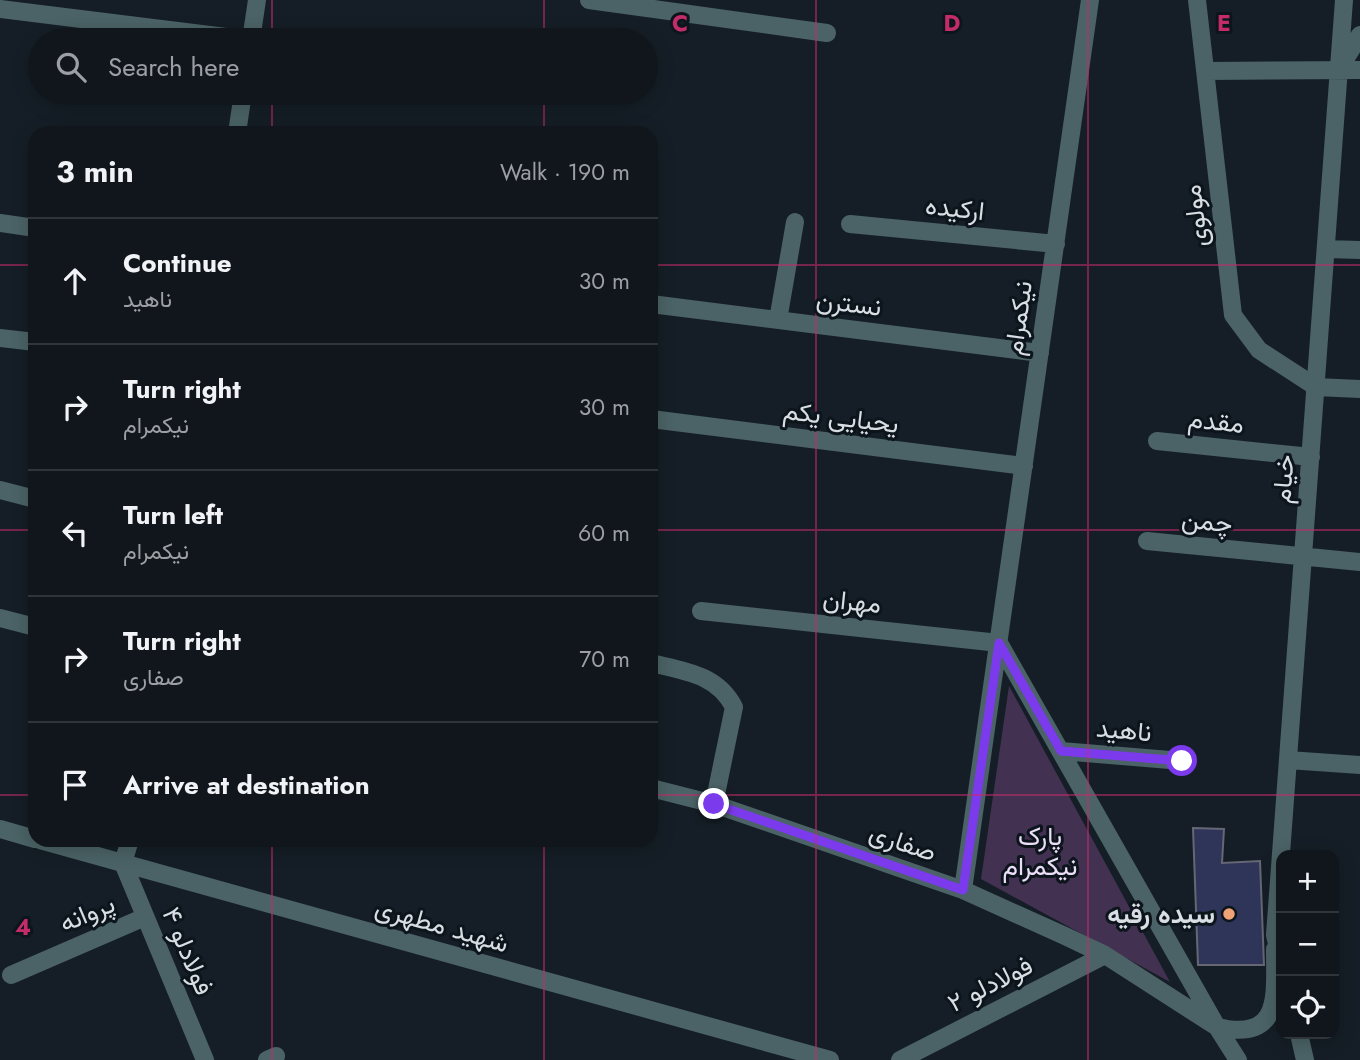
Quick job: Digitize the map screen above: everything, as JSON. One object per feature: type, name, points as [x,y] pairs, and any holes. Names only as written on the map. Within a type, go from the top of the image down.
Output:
[{"type":"street","points":[[253,28],[257,0]]},
{"type":"street","points":[[589,0],[626,3],[827,33]]},
{"type":"street","name":"نیکمرام","points":[[963,890],[1090,0]]},
{"type":"street","name":"مولوی","points":[[1196,0],[1233,315],[1259,350],[1315,387]]},
{"type":"street","name":"خیام","points":[[1276,939],[1344,0]]},
{"type":"street","points":[[0,9],[154,28]]},
{"type":"street","points":[[1339,69],[1360,34]]},
{"type":"street","points":[[1205,71],[1360,70]]},
{"type":"street","points":[[238,126],[241,105]]},
{"type":"street","points":[[778,320],[795,222]]},
{"type":"street","points":[[0,223],[28,227]]},
{"type":"street","name":"ارکیده","points":[[850,224],[1056,244]]},
{"type":"street","points":[[1326,249],[1360,250]]},
{"type":"street","name":"نسترن","points":[[658,305],[1040,352]]},
{"type":"street","points":[[0,338],[28,341]]},
{"type":"street","points":[[1315,387],[1360,389]]},
{"type":"street","name":"یحیایی یکم","points":[[658,420],[1024,466]]},
{"type":"street","name":"مقدم","points":[[1157,441],[1311,457]]},
{"type":"street","points":[[0,490],[28,497]]},
{"type":"street","name":"چمن","points":[[1147,541],[1360,562]]},
{"type":"street","name":"مهران","points":[[701,611],[999,643]]},
{"type":"street","points":[[0,618],[28,625]]},
{"type":"street","points":[[999,643],[1217,1027],[1237,1031],[1255,1028],[1269,1017],[1275,996],[1275,935]]},
{"type":"street","points":[[658,665],[712,681],[727,693],[734,707],[714,804]]},
{"type":"street","name":"ناهید","points":[[1061,751],[1182,761]]},
{"type":"street","points":[[1288,760],[1360,765]]},
{"type":"street","name":"صفاری","points":[[658,790],[714,804],[963,890],[1105,955],[1217,1027],[1238,1060]]},
{"type":"street","name":"شهید مطهری","points":[[0,829],[28,837]]},
{"type":"street","name":"شهید مطهری","points":[[66,847],[830,1060]]},
{"type":"street","points":[[123,863],[128,847]]},
{"type":"street","name":"فولادلو ۴","points":[[123,863],[205,1060]]},
{"type":"street","name":"پروانه","points":[[11,975],[145,917]]},
{"type":"street","name":"فولادلو ۲","points":[[900,1060],[1105,955]]},
{"type":"street","points":[[1299,1039],[1305,1060]]},
{"type":"green space","name":"پارک نیکمرام","points":[[1009,686],[1170,982],[981,879]]},
{"type":"building","name":"سیده رقیه","points":[[1193,828],[1224,829],[1222,863],[1260,861],[1264,965],[1198,965]]},
{"type":"place","name":"سیده رقیه","points":[[1229,914]]},
{"type":"route","points":[[714,804],[963,890],[999,643],[1061,751],[1182,761]]}]
